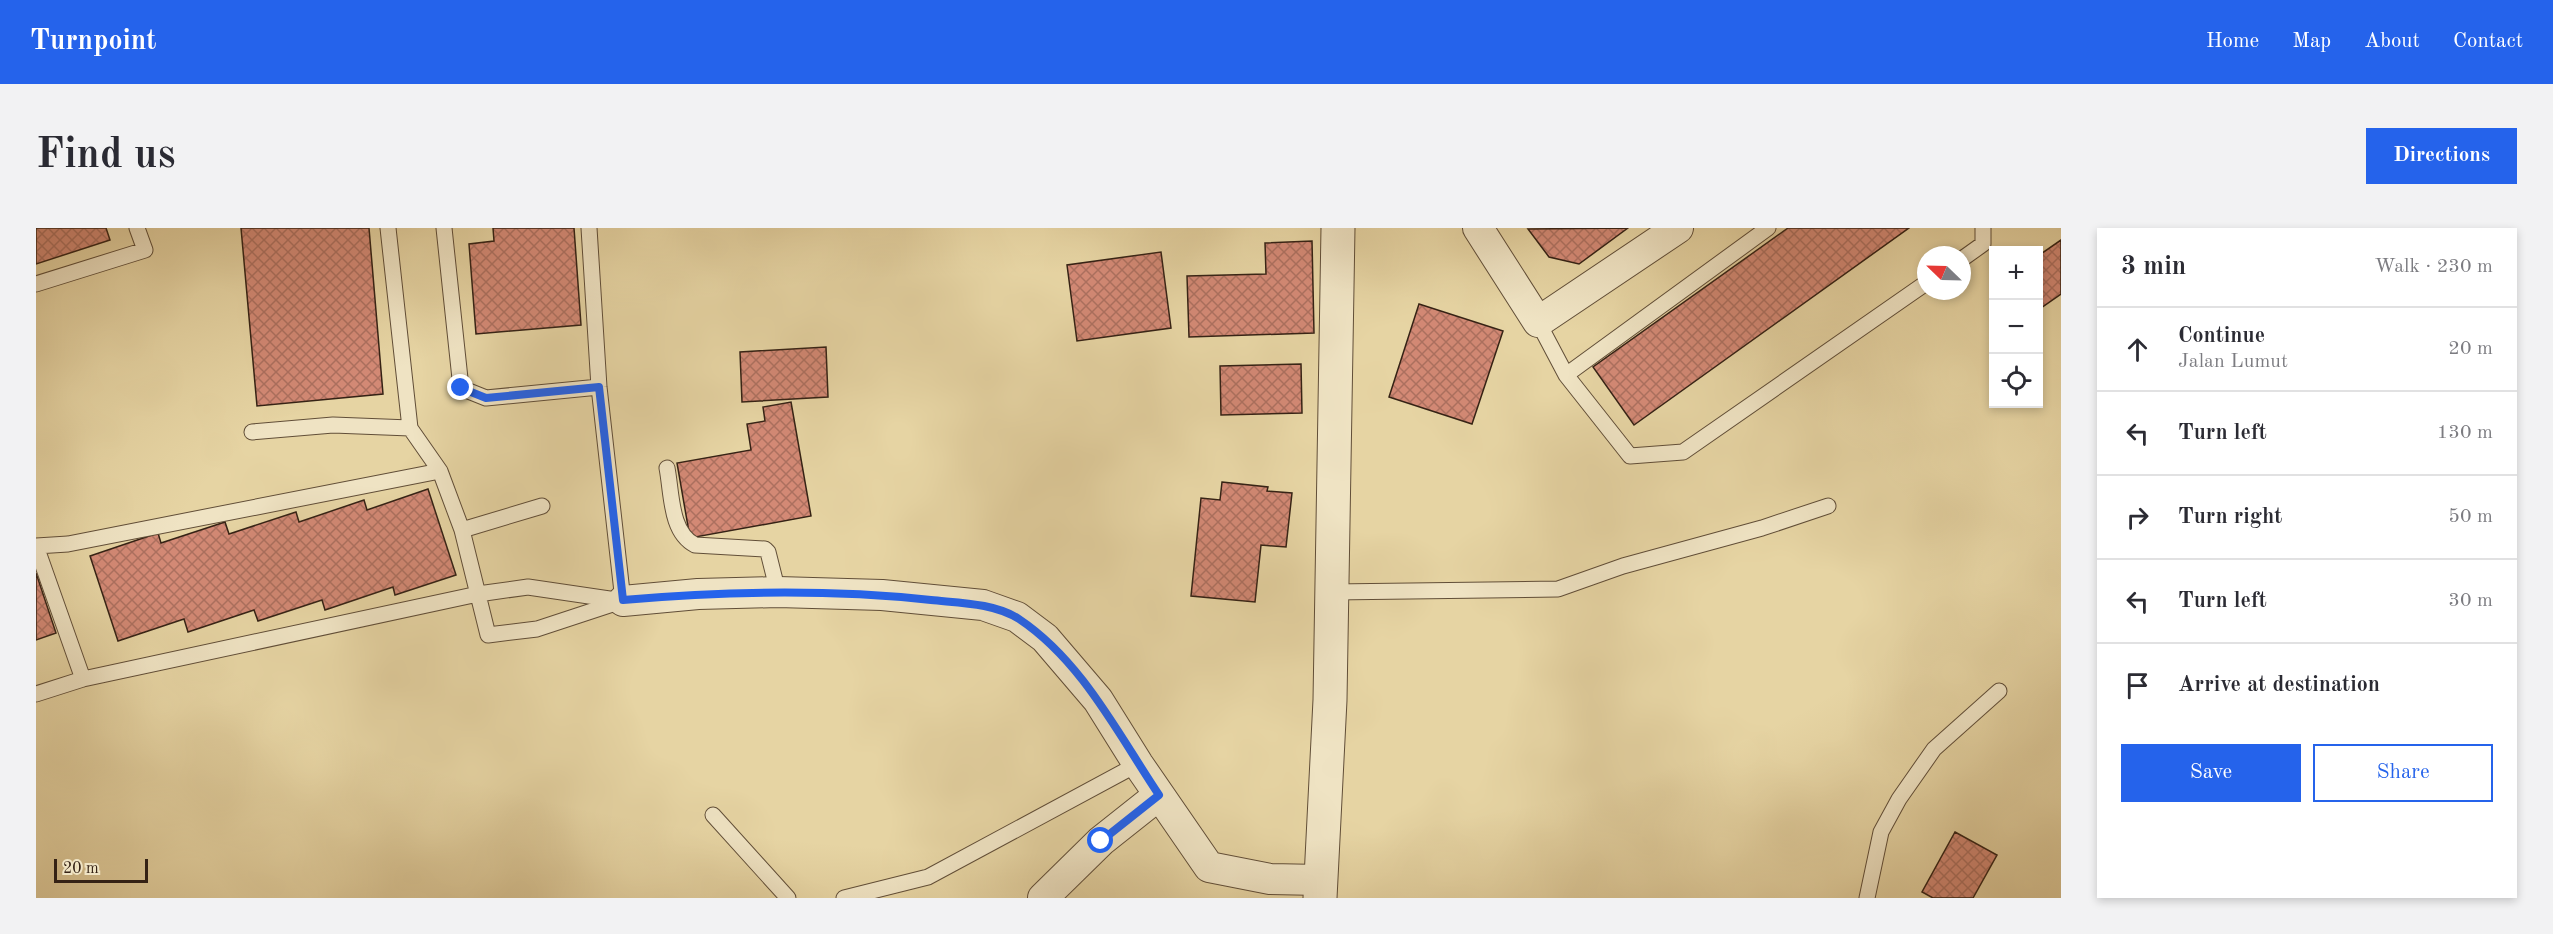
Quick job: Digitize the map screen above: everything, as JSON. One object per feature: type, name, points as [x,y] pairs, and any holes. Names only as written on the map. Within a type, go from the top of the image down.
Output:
[{"type":"street","points":[[623,600],[698,594],[778,592],[882,595],[983,605],[1017,617],[1045,638],[1098,700],[1138,764],[1209,867],[1320,889],[1333,592],[1338,228]]},
{"type":"street","points":[[1478,228],[1538,322],[1678,228]]},
{"type":"street","points":[[1043,898],[1101,841],[1159,795]]},
{"type":"lane","points":[[36,284],[145,250],[137,228]]},
{"type":"lane","points":[[388,228],[410,428],[440,471],[462,530],[488,635],[537,629],[623,600]]},
{"type":"lane","points":[[444,228],[461,388],[486,398],[599,387]]},
{"type":"lane","points":[[589,228],[599,387],[623,600]]},
{"type":"lane","points":[[1566,375],[1768,228]]},
{"type":"lane","points":[[1971,252],[1983,244],[1983,228]]},
{"type":"lane","points":[[1538,322],[1566,375],[1630,456],[1683,452],[1917,290]]},
{"type":"lane","points":[[252,432],[333,425],[410,428]]},
{"type":"lane","points":[[667,468],[678,529],[686,540],[695,545],[765,549],[768,552],[778,592]]},
{"type":"lane","points":[[83,679],[36,546],[68,544],[440,471]]},
{"type":"lane","points":[[462,530],[542,506]]},
{"type":"lane","points":[[1333,592],[1558,589],[1623,566],[1762,528],[1828,506]]},
{"type":"lane","points":[[36,694],[83,679],[478,594],[528,586],[623,600]]},
{"type":"lane","points":[[1867,898],[1881,832],[1899,799],[1934,749],[1999,691]]},
{"type":"lane","points":[[844,898],[928,877],[1138,764]]},
{"type":"lane","points":[[713,815],[788,898]]},
{"type":"building","points":[[36,228],[106,228],[110,240],[36,264]]},
{"type":"building","points":[[241,228],[369,228],[383,394],[257,406]]},
{"type":"building","points":[[493,228],[574,228],[581,325],[476,334],[469,244],[494,241]]},
{"type":"building","points":[[1628,228],[1579,264],[1549,257],[1528,229]]},
{"type":"building","points":[[1788,228],[1909,228],[1634,425],[1593,367]]},
{"type":"building","points":[[2061,240],[2061,294],[2043,307],[2043,300],[2043,253]]},
{"type":"building","points":[[1312,241],[1314,333],[1189,337],[1187,276],[1266,274],[1265,243]]},
{"type":"building","points":[[1161,252],[1171,328],[1077,341],[1067,265]]},
{"type":"building","points":[[1419,304],[1503,331],[1472,424],[1389,397]]},
{"type":"building","points":[[826,347],[828,397],[742,402],[740,352]]},
{"type":"building","points":[[1301,364],[1302,413],[1221,415],[1220,366]]},
{"type":"building","points":[[791,402],[811,516],[690,538],[677,463],[751,450],[747,424],[765,421],[763,407]]},
{"type":"building","points":[[1222,482],[1268,487],[1267,491],[1292,493],[1286,547],[1261,545],[1255,602],[1191,596],[1201,498],[1220,500]]},
{"type":"building","points":[[428,489],[456,575],[395,595],[393,587],[325,610],[322,600],[258,621],[254,610],[188,632],[184,619],[118,641],[90,556],[158,533],[161,543],[225,522],[229,534],[296,512],[299,522],[364,500],[367,510]]},
{"type":"building","points":[[36,573],[56,633],[36,640]]},
{"type":"building","points":[[1955,832],[1997,855],[1973,898],[1933,898],[1922,892]]},
{"type":"route","points":[[461,388],[486,398],[599,387],[623,600],[698,594],[778,592],[882,595],[983,605],[1017,617],[1045,638],[1098,700],[1159,795],[1101,841]]}]
